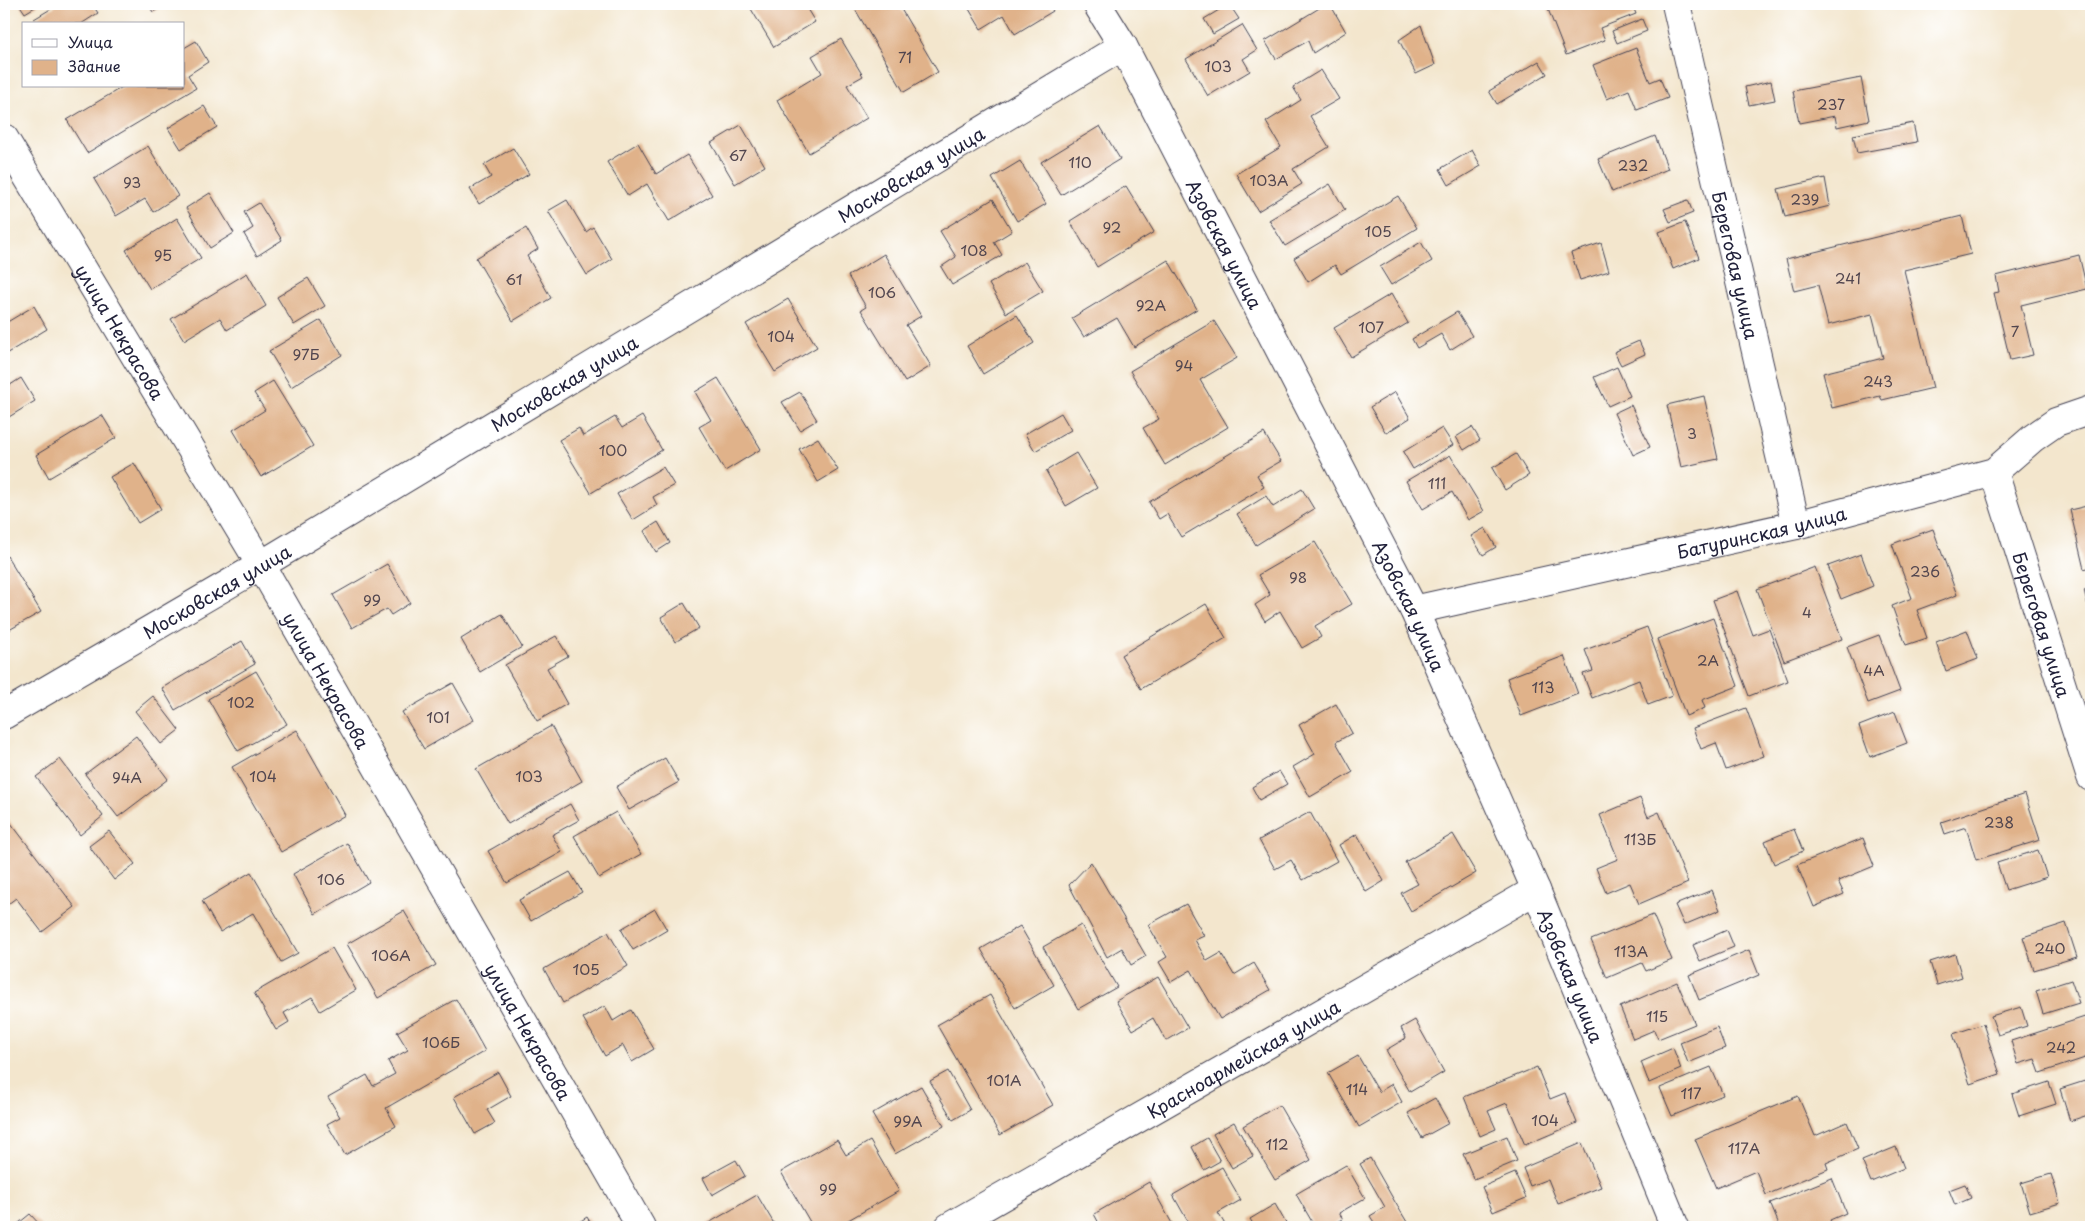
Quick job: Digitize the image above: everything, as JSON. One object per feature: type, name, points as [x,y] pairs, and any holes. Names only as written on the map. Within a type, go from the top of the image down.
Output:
[{"type":"street","name":"Азовская улица","points":[[1098,4],[1123,46],[1414,610],[1536,890],[1675,1227]]},
{"type":"street","name":"Береговая улица","points":[[1676,4],[1796,525]]},
{"type":"street","name":"Московская улица","points":[[4,715],[261,565],[1123,46]]},
{"type":"street","name":"улица Некрасова","points":[[4,138],[261,565],[641,1227]]},
{"type":"street","name":"Батуринская улица","points":[[1414,610],[1796,525],[1994,472],[2033,438],[2056,422],[2091,410]]},
{"type":"street","name":"Береговая улица","points":[[1994,472],[2091,776]]},
{"type":"street","name":"Красноармейская улица","points":[[949,1227],[1536,890]]},
{"type":"building","points":[[19,4],[40,4],[25,13]]},
{"type":"building","points":[[59,4],[92,4],[98,13],[84,22],[36,22],[34,19]]},
{"type":"building","points":[[148,4],[167,4],[153,12]]},
{"type":"building","points":[[748,4],[804,4],[815,22],[774,47]]},
{"type":"building","points":[[852,4],[898,4],[938,72],[904,92]]},
{"type":"building","points":[[966,4],[1049,4],[1053,11],[1015,34],[1004,15],[981,29]]},
{"type":"building","points":[[1229,4],[1239,19],[1213,34],[1204,19]]},
{"type":"building","points":[[1326,4],[1330,4],[1346,32],[1313,53],[1308,41],[1276,59],[1265,41]]},
{"type":"building","points":[[1546,4],[1632,4],[1636,14],[1600,28],[1605,40],[1566,55]]},
{"type":"building","points":[[1642,19],[1647,31],[1617,43],[1612,31]]},
{"type":"building","points":[[1242,25],[1257,50],[1243,59],[1250,71],[1208,96],[1186,59]]},
{"type":"building","points":[[1421,25],[1435,65],[1416,74],[1399,40]]},
{"type":"building","points":[[841,39],[863,76],[847,85],[867,118],[809,153],[777,100],[822,73],[812,56]]},
{"type":"building","points":[[196,41],[208,62],[188,75],[196,88],[87,153],[67,120],[121,88],[185,88],[185,47]]},
{"type":"building","points":[[1636,48],[1650,82],[1660,78],[1668,98],[1637,110],[1629,90],[1607,99],[1593,65]]},
{"type":"building","points":[[1539,61],[1547,74],[1497,104],[1489,91]]},
{"type":"building","points":[[1321,70],[1339,99],[1310,116],[1329,147],[1293,169],[1302,184],[1258,211],[1236,174],[1281,147],[1266,122],[1301,100],[1293,87]]},
{"type":"building","points":[[1861,78],[1869,120],[1837,127],[1835,116],[1799,123],[1793,91]]},
{"type":"building","points":[[1771,81],[1775,100],[1749,105],[1745,87]]},
{"type":"building","points":[[204,106],[217,127],[181,149],[168,128]]},
{"type":"building","points":[[1913,123],[1917,142],[1857,153],[1853,135]]},
{"type":"building","points":[[741,125],[765,166],[735,184],[711,143]]},
{"type":"building","points":[[1100,126],[1120,159],[1061,195],[1041,162]]},
{"type":"building","points":[[1655,136],[1668,169],[1612,192],[1598,159]]},
{"type":"building","points":[[638,143],[656,174],[687,155],[712,195],[669,221],[647,184],[628,196],[607,162]]},
{"type":"building","points":[[148,146],[178,196],[153,212],[145,199],[116,216],[94,179]]},
{"type":"building","points":[[513,148],[529,174],[479,204],[470,189],[491,177],[484,165]]},
{"type":"building","points":[[1472,150],[1481,166],[1449,185],[1440,169]]},
{"type":"building","points":[[1020,161],[1046,204],[1017,221],[992,178]]},
{"type":"building","points":[[1825,178],[1830,206],[1785,217],[1778,189]]},
{"type":"building","points":[[1330,184],[1345,210],[1285,246],[1269,220]]},
{"type":"building","points":[[1126,186],[1154,232],[1097,267],[1070,221]]},
{"type":"building","points":[[210,193],[234,233],[210,248],[186,208]]},
{"type":"building","points":[[1398,196],[1417,228],[1341,274],[1335,265],[1308,282],[1294,258]]},
{"type":"building","points":[[993,199],[1012,231],[994,242],[1002,255],[952,285],[941,267],[956,257],[940,231]]},
{"type":"building","points":[[567,200],[586,232],[593,227],[612,259],[587,275],[548,211]]},
{"type":"building","points":[[1688,200],[1693,213],[1670,222],[1664,209]]},
{"type":"building","points":[[259,203],[282,240],[257,256],[244,234],[253,228],[244,212]]},
{"type":"building","points":[[1962,216],[1971,254],[1904,270],[1933,388],[1882,400],[1880,396],[1832,408],[1823,373],[1883,358],[1872,314],[1828,325],[1818,285],[1794,291],[1786,259]]},
{"type":"building","points":[[177,218],[201,258],[150,289],[126,250]]},
{"type":"building","points":[[1685,222],[1699,258],[1673,269],[1659,232]]},
{"type":"building","points":[[526,228],[538,249],[527,256],[551,298],[513,321],[476,258]]},
{"type":"building","points":[[1421,242],[1432,261],[1391,285],[1380,267]]},
{"type":"building","points":[[1601,243],[1609,271],[1580,280],[1571,253]]},
{"type":"building","points":[[884,254],[921,316],[906,325],[931,366],[905,382],[861,310],[866,307],[848,276]]},
{"type":"building","points":[[2079,255],[2087,289],[2021,305],[2033,355],[2010,360],[1994,293],[1999,292],[1996,276]]},
{"type":"building","points":[[1168,260],[1197,309],[1134,347],[1117,318],[1084,337],[1072,318]]},
{"type":"building","points":[[1025,262],[1043,291],[1006,313],[989,284]]},
{"type":"building","points":[[247,273],[266,306],[227,330],[220,318],[184,340],[171,319]]},
{"type":"building","points":[[308,278],[325,306],[294,325],[277,297]]},
{"type":"building","points":[[1391,294],[1408,323],[1351,357],[1334,328]]},
{"type":"building","points":[[788,299],[817,347],[775,372],[746,324]]},
{"type":"building","points":[[34,306],[47,329],[4,355],[4,324]]},
{"type":"building","points":[[1457,312],[1472,336],[1450,350],[1441,334],[1417,348],[1412,339]]},
{"type":"building","points":[[1017,315],[1034,343],[983,374],[967,346]]},
{"type":"building","points":[[321,320],[342,355],[291,387],[269,351]]},
{"type":"building","points":[[1214,321],[1237,358],[1200,380],[1228,427],[1165,465],[1143,428],[1159,419],[1130,371]]},
{"type":"building","points":[[1639,341],[1645,354],[1621,365],[1614,352]]},
{"type":"building","points":[[1617,367],[1630,396],[1608,406],[1594,377]]},
{"type":"building","points":[[21,378],[35,401],[4,420],[4,389]]},
{"type":"building","points":[[718,378],[761,449],[725,471],[699,427],[711,420],[695,392]]},
{"type":"building","points":[[273,381],[313,446],[261,477],[233,430],[265,410],[254,393]]},
{"type":"building","points":[[800,392],[817,420],[800,430],[782,402]]},
{"type":"building","points":[[1395,392],[1410,418],[1386,433],[1370,407]]},
{"type":"building","points":[[1704,396],[1718,459],[1681,467],[1667,405]]},
{"type":"building","points":[[1631,405],[1650,447],[1633,455],[1614,413]]},
{"type":"building","points":[[1061,413],[1071,430],[1035,451],[1025,434]]},
{"type":"building","points":[[102,415],[116,438],[49,478],[36,455]]},
{"type":"building","points":[[642,416],[662,450],[591,493],[559,440],[579,428],[583,436],[615,417],[622,428]]},
{"type":"building","points":[[1472,427],[1480,440],[1464,450],[1456,437]]},
{"type":"building","points":[[1442,428],[1453,445],[1413,469],[1403,452]]},
{"type":"building","points":[[1264,433],[1281,461],[1257,475],[1264,487],[1181,537],[1167,514],[1159,519],[1149,502]]},
{"type":"building","points":[[818,438],[838,470],[818,482],[799,449]]},
{"type":"building","points":[[1076,453],[1097,488],[1066,506],[1046,471]]},
{"type":"building","points":[[1516,454],[1529,475],[1505,490],[1492,468]]},
{"type":"building","points":[[1450,455],[1484,511],[1468,520],[1452,492],[1423,509],[1406,481]]},
{"type":"building","points":[[134,463],[161,509],[138,523],[110,477]]},
{"type":"building","points":[[663,467],[674,485],[653,497],[657,505],[633,520],[617,494]]},
{"type":"building","points":[[1302,489],[1314,509],[1256,545],[1237,514],[1266,496],[1273,507]]},
{"type":"building","points":[[2091,505],[2091,567],[2084,569],[2070,510]]},
{"type":"building","points":[[658,522],[670,543],[656,552],[644,531]]},
{"type":"building","points":[[1485,528],[1496,547],[1483,555],[1471,536]]},
{"type":"building","points":[[1933,529],[1957,595],[1917,610],[1927,638],[1906,645],[1892,606],[1912,598],[1892,544]]},
{"type":"building","points":[[1315,542],[1352,604],[1315,626],[1321,637],[1302,648],[1280,611],[1265,621],[1255,605],[1270,595],[1258,575]]},
{"type":"building","points":[[1861,554],[1873,586],[1841,599],[1828,566]]},
{"type":"building","points":[[7,556],[41,612],[9,630],[4,621],[4,558]]},
{"type":"building","points":[[387,564],[410,603],[391,615],[387,609],[352,628],[333,595]]},
{"type":"building","points":[[1815,567],[1842,639],[1784,661],[1757,589]]},
{"type":"building","points":[[2091,588],[2091,619],[2084,590]]},
{"type":"building","points":[[1737,591],[1753,635],[1769,629],[1788,681],[1749,696],[1713,600]]},
{"type":"building","points":[[684,603],[699,628],[675,642],[661,617]]},
{"type":"building","points":[[1206,604],[1226,638],[1141,689],[1121,655]]},
{"type":"building","points":[[502,614],[522,647],[480,672],[461,639]]},
{"type":"building","points":[[1713,618],[1738,686],[1702,700],[1705,708],[1686,716],[1657,639]]},
{"type":"building","points":[[1647,627],[1672,696],[1648,705],[1639,680],[1592,698],[1583,674],[1593,671],[1585,650]]},
{"type":"building","points":[[1967,630],[1978,659],[1946,671],[1936,642]]},
{"type":"building","points":[[1879,635],[1900,691],[1868,703],[1847,647]]},
{"type":"building","points":[[556,636],[568,656],[547,668],[567,704],[537,721],[505,665]]},
{"type":"building","points":[[242,641],[255,664],[175,710],[162,688]]},
{"type":"building","points":[[1564,656],[1578,694],[1521,716],[1507,678]]},
{"type":"building","points":[[256,671],[287,724],[238,751],[208,699]]},
{"type":"building","points":[[453,683],[474,720],[424,749],[402,712]]},
{"type":"building","points":[[153,696],[179,730],[161,744],[135,711]]},
{"type":"building","points":[[1336,704],[1352,733],[1336,742],[1353,772],[1310,797],[1293,767],[1315,754],[1299,725]]},
{"type":"building","points":[[1746,708],[1764,756],[1726,770],[1716,743],[1701,749],[1693,728]]},
{"type":"building","points":[[1895,712],[1907,743],[1870,757],[1859,726]]},
{"type":"building","points":[[551,726],[582,781],[508,824],[476,769]]},
{"type":"building","points":[[297,730],[345,815],[281,852],[232,767]]},
{"type":"building","points":[[136,736],[168,779],[118,817],[85,774]]},
{"type":"building","points":[[665,758],[679,782],[629,810],[616,787]]},
{"type":"building","points":[[60,759],[103,816],[80,835],[36,777]]},
{"type":"building","points":[[1279,771],[1287,784],[1259,800],[1252,787]]},
{"type":"building","points":[[2025,794],[2040,840],[1976,860],[1966,827],[1945,834],[1941,822]]},
{"type":"building","points":[[1640,798],[1648,817],[1659,812],[1688,883],[1639,904],[1630,883],[1606,893],[1596,868],[1618,859],[1600,815]]},
{"type":"building","points":[[570,804],[579,820],[552,835],[562,852],[507,883],[488,851]]},
{"type":"building","points":[[616,812],[641,854],[599,878],[574,836]]},
{"type":"building","points":[[1310,812],[1337,861],[1303,880],[1291,860],[1275,869],[1259,840]]},
{"type":"building","points":[[4,814],[75,907],[42,932],[16,898],[4,907]]},
{"type":"building","points":[[1794,829],[1803,851],[1774,864],[1765,841]]},
{"type":"building","points":[[109,831],[135,864],[114,880],[89,846]]},
{"type":"building","points":[[1357,834],[1384,881],[1366,892],[1339,845]]},
{"type":"building","points":[[1453,834],[1476,873],[1411,911],[1401,893],[1418,884],[1405,862]]},
{"type":"building","points":[[1863,838],[1874,866],[1838,881],[1844,894],[1814,907],[1797,865]]},
{"type":"building","points":[[347,843],[369,882],[315,914],[293,874]]},
{"type":"building","points":[[2038,850],[2047,877],[2006,890],[1997,863]]},
{"type":"building","points":[[1091,862],[1146,956],[1131,965],[1122,948],[1107,957],[1069,885]]},
{"type":"building","points":[[251,872],[298,953],[281,962],[253,913],[220,932],[202,901]]},
{"type":"building","points":[[570,872],[582,892],[531,921],[519,900]]},
{"type":"building","points":[[1712,890],[1720,910],[1684,925],[1675,905]]},
{"type":"building","points":[[1186,904],[1204,936],[1195,940],[1207,961],[1221,953],[1234,975],[1254,963],[1270,990],[1220,1019],[1191,970],[1171,982],[1159,962],[1167,957],[1148,925]]},
{"type":"building","points":[[655,909],[667,930],[633,950],[621,929]]},
{"type":"building","points":[[404,911],[436,965],[378,998],[347,944]]},
{"type":"building","points":[[1653,915],[1672,960],[1646,971],[1642,963],[1607,978],[1591,940]]},
{"type":"building","points":[[2066,923],[2077,957],[2034,970],[2023,937]]},
{"type":"building","points":[[1081,925],[1117,987],[1078,1009],[1043,947]]},
{"type":"building","points":[[1020,926],[1054,985],[1015,1008],[981,949]]},
{"type":"building","points":[[1727,930],[1734,947],[1700,961],[1693,945]]},
{"type":"building","points":[[608,932],[628,966],[563,1003],[544,969]]},
{"type":"building","points":[[332,948],[356,990],[320,1011],[312,997],[284,1013],[289,1022],[276,1030],[254,993]]},
{"type":"building","points":[[1749,950],[1759,975],[1699,1000],[1689,975]]},
{"type":"building","points":[[1955,954],[1962,977],[1937,985],[1930,962]]},
{"type":"building","points":[[1158,977],[1188,1028],[1166,1041],[1153,1018],[1133,1030],[1116,1001]]},
{"type":"building","points":[[2071,980],[2079,1003],[2043,1014],[2036,991]]},
{"type":"building","points":[[1677,982],[1695,1024],[1658,1039],[1654,1030],[1633,1039],[1620,1007]]},
{"type":"building","points":[[990,995],[1053,1105],[1000,1135],[937,1025]]},
{"type":"building","points":[[456,999],[485,1051],[386,1108],[396,1126],[345,1155],[327,1124],[340,1117],[328,1097],[367,1075],[373,1086],[395,1074],[388,1061],[408,1050],[397,1032]]},
{"type":"building","points":[[605,1006],[613,1021],[631,1010],[654,1049],[632,1062],[623,1045],[605,1056],[583,1018]]},
{"type":"building","points":[[2021,1007],[2027,1026],[1998,1035],[1991,1016]]},
{"type":"building","points":[[2091,1015],[2091,1056],[2040,1073],[2035,1059],[2018,1064],[2011,1041]]},
{"type":"building","points":[[1415,1020],[1444,1072],[1410,1092],[1386,1050],[1406,1038],[1401,1028]]},
{"type":"building","points":[[1983,1024],[2000,1074],[1970,1084],[1953,1034]]},
{"type":"building","points":[[1717,1027],[1725,1048],[1688,1063],[1680,1042]]},
{"type":"building","points":[[1673,1048],[1681,1069],[1649,1083],[1641,1062]]},
{"type":"building","points":[[1358,1056],[1379,1092],[1392,1084],[1402,1102],[1359,1127],[1328,1073]]},
{"type":"building","points":[[1537,1067],[1550,1099],[1565,1093],[1577,1123],[1525,1145],[1507,1103],[1488,1111],[1496,1129],[1480,1136],[1464,1097]]},
{"type":"building","points":[[1711,1067],[1723,1095],[1672,1116],[1660,1088]]},
{"type":"building","points":[[948,1071],[970,1110],[953,1120],[930,1081]]},
{"type":"building","points":[[498,1072],[511,1096],[487,1110],[495,1123],[475,1134],[454,1097]]},
{"type":"building","points":[[2091,1079],[2091,1114],[2070,1121],[2060,1089]]},
{"type":"building","points":[[2049,1082],[2056,1104],[2019,1116],[2012,1094]]},
{"type":"building","points":[[921,1086],[944,1126],[895,1154],[872,1114]]},
{"type":"building","points":[[1798,1096],[1815,1136],[1847,1122],[1858,1149],[1826,1163],[1828,1169],[1766,1195],[1756,1171],[1716,1188],[1695,1139]]},
{"type":"building","points":[[1435,1098],[1449,1123],[1422,1138],[1408,1113]]},
{"type":"building","points":[[1279,1105],[1311,1160],[1275,1180],[1243,1126]]},
{"type":"building","points":[[1234,1122],[1253,1156],[1232,1168],[1213,1134]]},
{"type":"building","points":[[1507,1136],[1517,1161],[1474,1179],[1463,1154]]},
{"type":"building","points":[[1207,1138],[1220,1161],[1204,1170],[1192,1147]]},
{"type":"building","points":[[837,1140],[846,1155],[870,1141],[899,1191],[836,1227],[813,1227],[781,1172]]},
{"type":"building","points":[[1582,1143],[1601,1187],[1558,1204],[1548,1179],[1530,1186],[1523,1168]]},
{"type":"building","points":[[1896,1147],[1904,1168],[1871,1182],[1862,1161]]},
{"type":"building","points":[[1370,1158],[1410,1227],[1377,1227],[1370,1216],[1385,1207],[1360,1164]]},
{"type":"building","points":[[736,1160],[745,1176],[712,1195],[703,1178]]},
{"type":"building","points":[[1346,1165],[1365,1198],[1339,1213],[1343,1219],[1329,1227],[1315,1227],[1296,1194]]},
{"type":"building","points":[[1222,1167],[1241,1200],[1218,1213],[1226,1226],[1191,1227],[1173,1195]]},
{"type":"building","points":[[1515,1173],[1526,1198],[1493,1212],[1482,1187]]},
{"type":"building","points":[[2051,1174],[2060,1203],[2030,1212],[2021,1183]]},
{"type":"building","points":[[1832,1178],[1846,1213],[1830,1220],[1833,1227],[1800,1227],[1798,1223],[1787,1227],[1780,1227],[1770,1203]]},
{"type":"building","points":[[1149,1182],[1174,1227],[1101,1227],[1094,1214]]},
{"type":"building","points":[[1965,1184],[1971,1198],[1955,1205],[1949,1190]]},
{"type":"building","points":[[757,1195],[776,1227],[709,1227],[707,1224]]},
{"type":"building","points":[[1275,1204],[1288,1227],[1255,1227],[1250,1219]]},
{"type":"building","points":[[30,1214],[42,1227],[14,1227]]},
{"type":"building","points":[[587,1217],[593,1227],[571,1227]]}]
